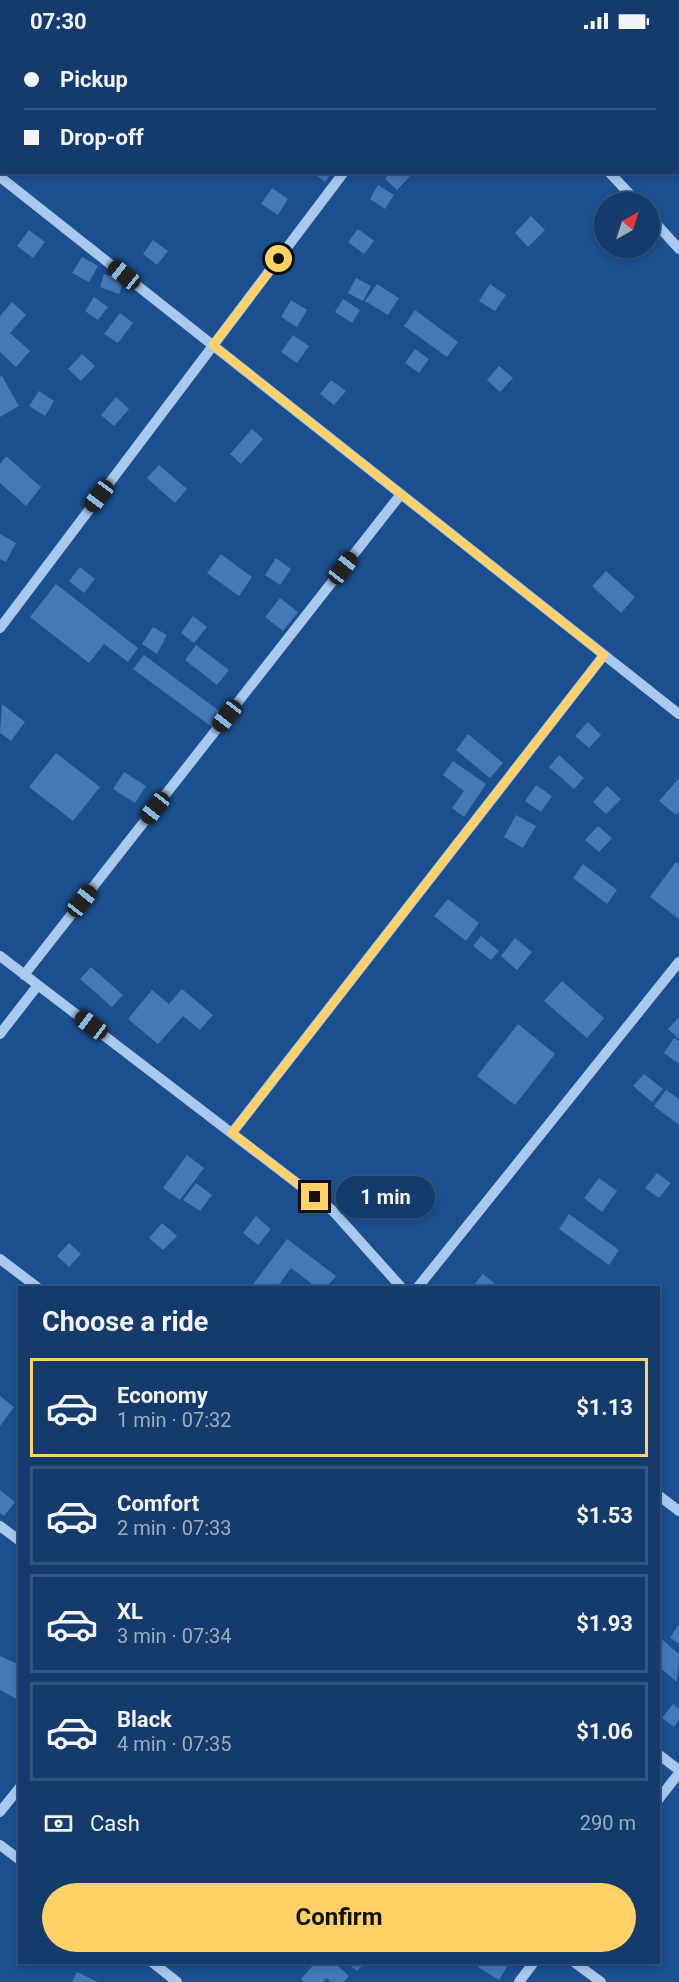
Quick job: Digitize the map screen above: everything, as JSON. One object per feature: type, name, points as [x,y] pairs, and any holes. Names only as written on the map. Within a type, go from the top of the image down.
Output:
[{"type":"street","points":[[0,628],[342,174]]},
{"type":"street","points":[[611,174],[628,192]]},
{"type":"street","points":[[0,177],[679,714]]},
{"type":"street","points":[[660,228],[679,249]]},
{"type":"street","points":[[24,975],[401,494]]},
{"type":"street","points":[[232,1133],[604,655]]},
{"type":"street","points":[[0,956],[332,1210],[400,1286]]},
{"type":"street","points":[[419,1286],[679,962]]},
{"type":"street","points":[[0,1034],[38,985]]},
{"type":"street","points":[[0,1259],[36,1286]]},
{"type":"street","points":[[660,1497],[679,1511]]},
{"type":"street","points":[[0,1526],[18,1540]]},
{"type":"street","points":[[660,1756],[679,1772],[660,1797]]},
{"type":"street","points":[[0,1812],[18,1790]]},
{"type":"street","points":[[0,1845],[18,1858]]},
{"type":"street","points":[[154,1964],[177,1982]]},
{"type":"street","points":[[519,1982],[532,1964]]},
{"type":"street","points":[[577,1964],[601,1982]]},
{"type":"building","points":[[315,174],[331,174],[325,182]]},
{"type":"building","points":[[389,174],[408,174],[410,176],[397,190],[385,179]]},
{"type":"building","points":[[378,185],[394,195],[385,209],[370,199]]},
{"type":"building","points":[[272,188],[288,199],[278,215],[261,204]]},
{"type":"building","points":[[531,216],[545,230],[528,247],[515,233]]},
{"type":"building","points":[[358,229],[374,241],[364,254],[348,242]]},
{"type":"building","points":[[29,230],[45,242],[33,258],[17,246]]},
{"type":"building","points":[[153,240],[168,251],[157,265],[143,254]]},
{"type":"building","points":[[82,257],[98,266],[89,282],[72,273]]},
{"type":"building","points":[[104,274],[124,280],[119,294],[100,287]]},
{"type":"building","points":[[356,278],[371,286],[363,301],[348,293]]},
{"type":"building","points":[[377,284],[399,298],[388,315],[365,301]]},
{"type":"building","points":[[490,284],[506,295],[495,311],[479,301]]},
{"type":"building","points":[[94,297],[108,307],[98,320],[85,311]]},
{"type":"building","points":[[343,299],[360,310],[352,323],[335,312]]},
{"type":"building","points":[[291,300],[307,310],[297,327],[281,317]]},
{"type":"building","points":[[12,302],[26,315],[10,333],[30,351],[16,367],[0,352],[0,316]]},
{"type":"building","points":[[415,310],[458,342],[447,357],[404,326]]},
{"type":"building","points":[[120,313],[133,323],[118,343],[104,334]]},
{"type":"building","points":[[293,335],[309,346],[297,363],[281,352]]},
{"type":"building","points":[[415,349],[429,359],[419,373],[405,363]]},
{"type":"building","points":[[82,354],[95,366],[81,381],[68,369]]},
{"type":"building","points":[[499,366],[513,378],[500,392],[487,380]]},
{"type":"building","points":[[2,376],[19,406],[0,417],[0,377]]},
{"type":"building","points":[[331,380],[346,391],[334,405],[320,394]]},
{"type":"building","points":[[39,391],[54,401],[45,416],[29,406]]},
{"type":"building","points":[[116,397],[129,409],[114,426],[101,415]]},
{"type":"building","points":[[252,429],[263,439],[241,464],[230,454]]},
{"type":"building","points":[[6,456],[41,487],[26,506],[0,483],[0,464]]},
{"type":"building","points":[[159,465],[187,489],[175,503],[147,478]]},
{"type":"building","points":[[0,534],[16,543],[6,562],[0,559]]},
{"type":"building","points":[[221,554],[252,577],[239,596],[207,573]]},
{"type":"building","points":[[276,558],[291,569],[280,585],[265,575]]},
{"type":"building","points":[[80,567],[95,579],[84,593],[69,581]]},
{"type":"building","points":[[606,571],[635,597],[621,613],[592,586]]},
{"type":"building","points":[[56,584],[138,648],[128,662],[104,644],[89,663],[30,617]]},
{"type":"building","points":[[280,598],[298,612],[283,631],[265,617]]},
{"type":"building","points":[[193,616],[207,627],[194,643],[181,633]]},
{"type":"building","points":[[153,627],[167,635],[157,654],[142,644]]},
{"type":"building","points":[[196,645],[229,670],[217,685],[185,660]]},
{"type":"building","points":[[144,655],[222,713],[212,727],[133,669]]},
{"type":"building","points":[[2,704],[25,722],[11,741],[0,733]]},
{"type":"building","points":[[588,722],[601,735],[589,748],[575,736]]},
{"type":"building","points":[[468,734],[503,763],[490,778],[456,750]]},
{"type":"building","points":[[56,753],[100,787],[73,821],[29,787]]},
{"type":"building","points":[[559,755],[584,778],[574,789],[549,767]]},
{"type":"building","points":[[453,761],[486,784],[464,817],[452,808],[464,791],[443,775]]},
{"type":"building","points":[[124,772],[146,786],[135,803],[113,789]]},
{"type":"building","points":[[679,778],[679,812],[676,815],[659,801]]},
{"type":"building","points":[[536,785],[552,796],[541,812],[525,801]]},
{"type":"building","points":[[607,786],[621,799],[606,814],[593,802]]},
{"type":"building","points":[[516,815],[536,826],[523,848],[504,837]]},
{"type":"building","points":[[598,826],[612,838],[599,852],[585,840]]},
{"type":"building","points":[[676,862],[679,864],[679,919],[650,897]]},
{"type":"building","points":[[583,864],[617,890],[607,904],[573,878]]},
{"type":"building","points":[[448,899],[479,923],[466,941],[434,916]]},
{"type":"building","points":[[481,936],[499,951],[491,960],[473,946]]},
{"type":"building","points":[[515,938],[532,952],[517,970],[501,956]]},
{"type":"building","points":[[91,967],[123,995],[112,1007],[80,979]]},
{"type":"building","points":[[562,981],[604,1018],[587,1038],[544,1001]]},
{"type":"building","points":[[182,989],[213,1015],[200,1030],[183,1016],[158,1044],[128,1019],[152,990],[169,1004]]},
{"type":"building","points":[[679,1017],[679,1039],[668,1029]]},
{"type":"building","points":[[518,1024],[555,1054],[515,1105],[477,1076]]},
{"type":"building","points":[[674,1038],[679,1041],[679,1064],[664,1053]]},
{"type":"building","points":[[644,1074],[663,1089],[652,1102],[633,1086]]},
{"type":"building","points":[[666,1090],[679,1099],[679,1125],[654,1106]]},
{"type":"building","points":[[187,1155],[204,1168],[180,1200],[163,1188]]},
{"type":"building","points":[[657,1173],[671,1183],[659,1198],[645,1188]]},
{"type":"building","points":[[599,1178],[617,1191],[602,1212],[584,1198]]},
{"type":"building","points":[[196,1183],[212,1195],[200,1211],[183,1200]]},
{"type":"building","points":[[569,1214],[619,1250],[609,1265],[559,1229]]},
{"type":"building","points":[[256,1216],[271,1229],[258,1245],[243,1233]]},
{"type":"building","points":[[162,1223],[177,1236],[163,1250],[149,1238]]},
{"type":"building","points":[[287,1239],[336,1276],[328,1286],[315,1286],[291,1268],[278,1286],[252,1286]]},
{"type":"building","points":[[69,1243],[81,1254],[69,1267],[57,1256]]},
{"type":"building","points":[[483,1274],[495,1284],[493,1286],[473,1286]]},
{"type":"building","points":[[0,1396],[14,1407],[0,1426]]},
{"type":"building","points":[[0,1490],[15,1502],[4,1516],[0,1513]]},
{"type":"building","points":[[679,1624],[679,1644],[670,1638]]},
{"type":"building","points":[[660,1638],[679,1654],[677,1682],[660,1668]]},
{"type":"building","points":[[0,1656],[18,1664],[18,1700],[0,1690]]},
{"type":"building","points":[[673,1704],[679,1709],[679,1720],[674,1727],[662,1718]]},
{"type":"building","points":[[314,1964],[336,1964],[349,1976],[344,1982],[331,1982],[326,1978],[323,1982],[304,1982],[301,1979]]},
{"type":"building","points":[[348,1964],[363,1964],[357,1971]]},
{"type":"building","points":[[480,1964],[503,1964],[507,1967],[499,1980],[478,1967]]},
{"type":"building","points":[[77,1972],[98,1982],[72,1982]]},
{"type":"route","points":[[279,259],[213,345],[604,655],[232,1133],[315,1197]]}]
